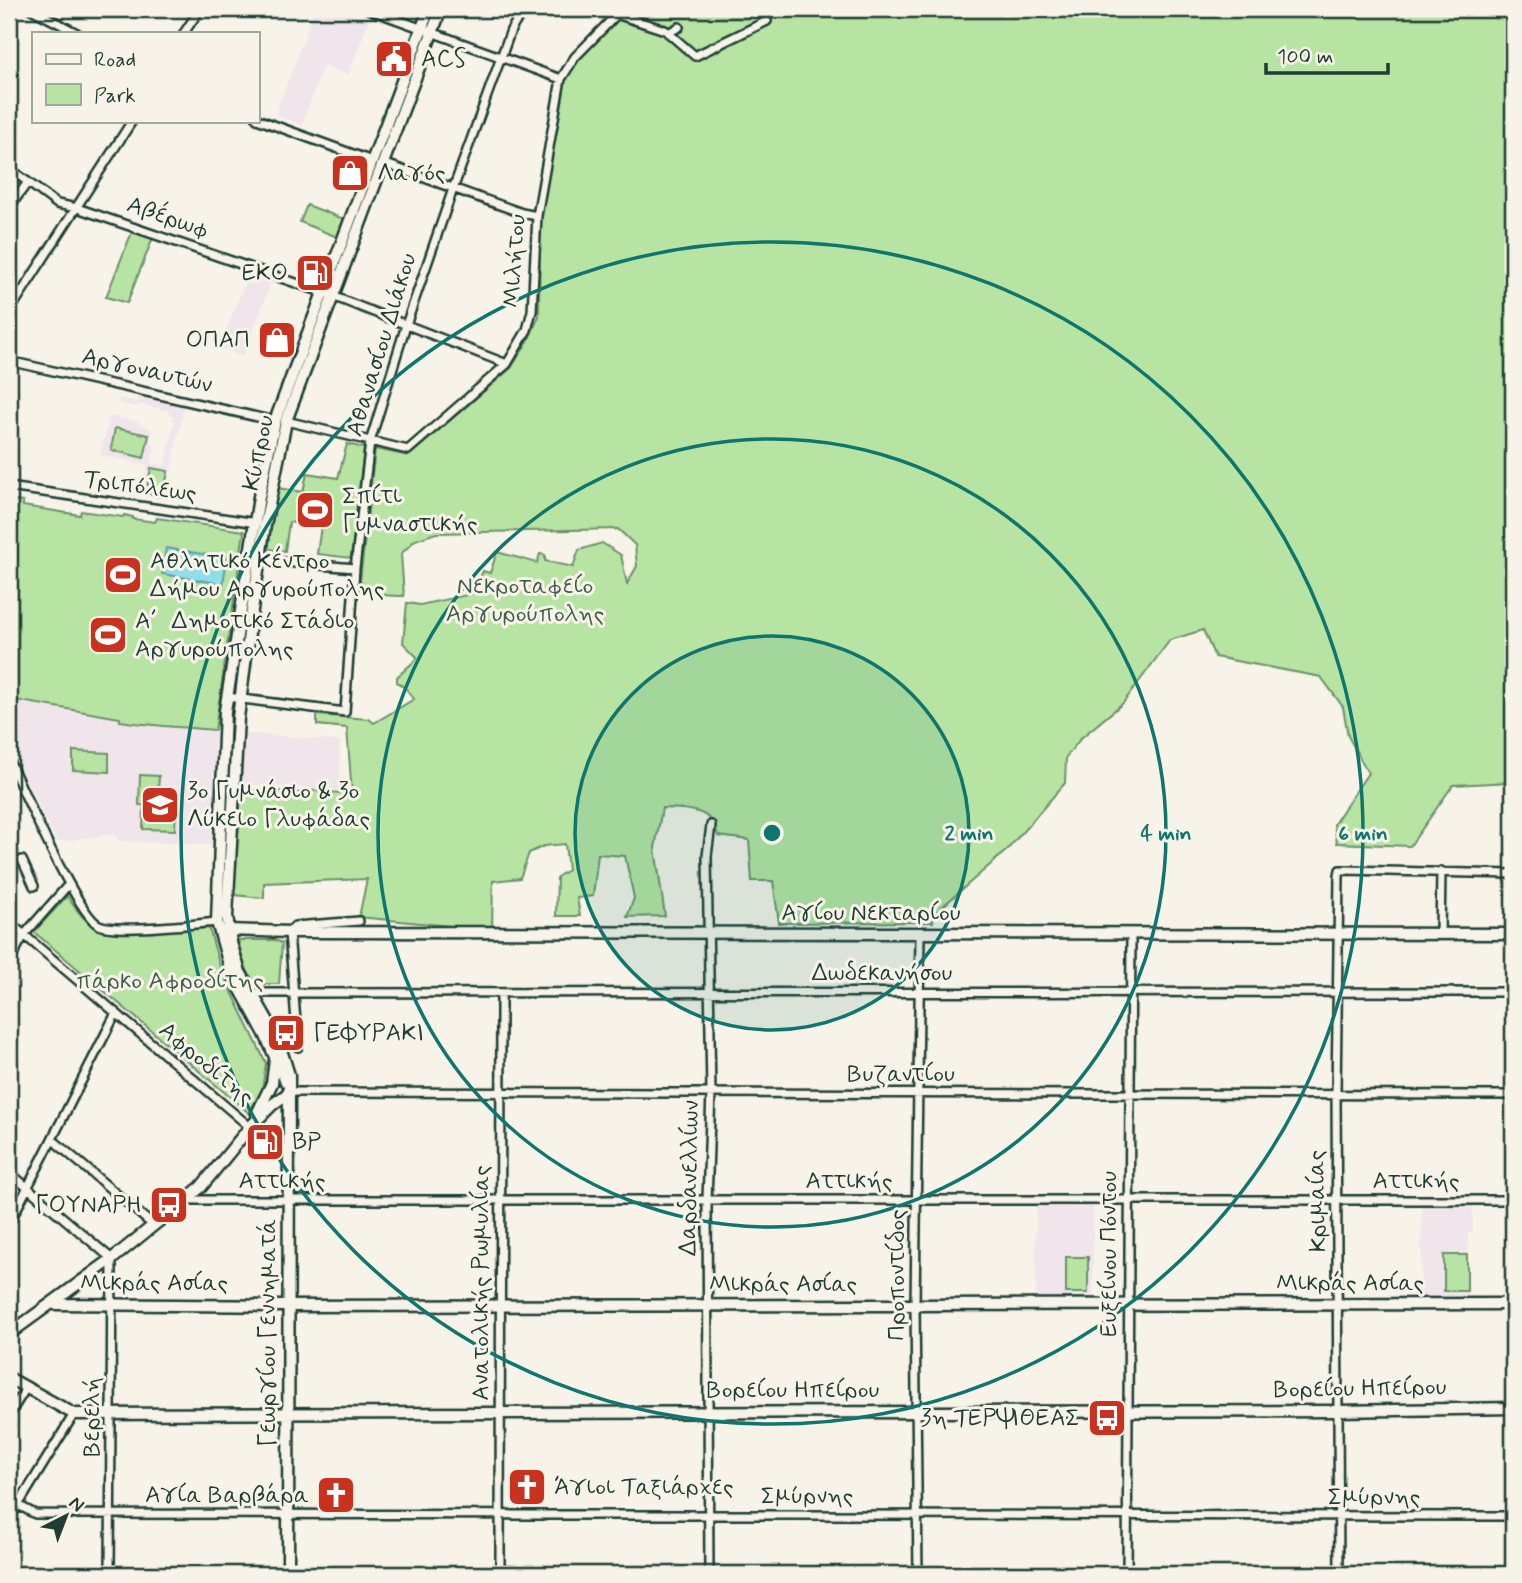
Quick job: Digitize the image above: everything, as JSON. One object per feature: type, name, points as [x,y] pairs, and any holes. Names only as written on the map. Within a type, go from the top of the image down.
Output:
[{"type":"street","points":[[31,9],[75,32]]},
{"type":"street","points":[[185,32],[200,9]]},
{"type":"street","points":[[368,9],[561,79]]},
{"type":"street","name":"Κύπρου","points":[[280,421],[333,296],[383,163],[427,29],[429,9]]},
{"type":"street","name":"Κύπρου","points":[[217,922],[219,823],[227,697],[280,421],[322,292],[372,161],[427,29],[440,9]]},
{"type":"street","name":"Αθανασίου Διάκου","points":[[239,698],[345,712],[355,568],[370,442],[406,325],[453,189],[514,24],[528,9]]},
{"type":"street","points":[[619,11],[668,33],[695,56],[766,21]]},
{"type":"street","name":"Μιλήτου","points":[[370,442],[408,450],[507,364],[524,337],[531,320],[537,216],[561,79],[575,57],[619,11]]},
{"type":"street","points":[[668,33],[679,27]]},
{"type":"street","points":[[259,120],[372,161]]},
{"type":"street","points":[[9,312],[131,122]]},
{"type":"street","points":[[383,163],[537,216]]},
{"type":"street","name":"Αβέρωφ","points":[[9,168],[57,204],[77,208],[333,296]]},
{"type":"street","points":[[9,208],[28,182]]},
{"type":"street","points":[[333,296],[507,364]]},
{"type":"street","name":"Αργοναυτών","points":[[9,360],[370,442]]},
{"type":"street","name":"Τριπόλεως","points":[[9,487],[260,524]]},
{"type":"street","name":"Κύπρου","points":[[229,930],[227,897],[239,698],[260,560],[260,524]]},
{"type":"street","points":[[260,560],[355,568]]},
{"type":"street","points":[[227,697],[239,698]]},
{"type":"street","points":[[9,761],[86,915],[99,925],[160,926],[217,922],[229,930]]},
{"type":"street","name":"Δαρδανελλίων","points":[[709,1574],[707,1200],[710,1093],[708,856],[711,825]]},
{"type":"street","points":[[22,860],[34,886]]},
{"type":"street","name":"Κριμαίας","points":[[1339,1574],[1336,1094],[1340,870],[1441,871]]},
{"type":"street","points":[[1440,935],[1441,871],[1513,874]]},
{"type":"street","points":[[9,962],[24,935],[69,884]]},
{"type":"street","points":[[299,1047],[289,932],[295,926],[359,921]]},
{"type":"street","name":"Αφροδίτης","points":[[9,922],[250,1127]]},
{"type":"street","name":"Γεωργίου Γεννηματά","points":[[217,922],[231,972],[265,1034],[290,1092]]},
{"type":"street","name":"Γεωργίου Γεννηματά","points":[[229,930],[237,964],[277,1037],[287,1067],[290,1092],[288,1574]]},
{"type":"street","name":"Αγίου Νεκταρίου","points":[[229,930],[1513,934]]},
{"type":"street","name":"Προποντίδος","points":[[918,1574],[915,1305],[920,934]]},
{"type":"street","name":"Ευξείνου Πόντου","points":[[1127,1574],[1131,934]]},
{"type":"street","name":"Ανατολικής Ρωμυλίας","points":[[500,1574],[501,992]]},
{"type":"street","name":"Δωδεκανήσου","points":[[251,993],[1513,992]]},
{"type":"street","points":[[9,1224],[116,1013]]},
{"type":"street","points":[[250,1127],[272,1083],[275,1059]]},
{"type":"street","points":[[9,1334],[54,1304],[186,1200],[213,1174],[250,1127],[273,1104],[290,1092]]},
{"type":"street","name":"Βυζαντίου","points":[[290,1092],[1513,1095]]},
{"type":"street","points":[[53,1140],[154,1226]]},
{"type":"street","points":[[9,1172],[112,1259]]},
{"type":"street","name":"Αττικής","points":[[186,1200],[1513,1200]]},
{"type":"street","name":"Βερελή","points":[[110,1574],[112,1259]]},
{"type":"street","name":"Μικράς Ασίας","points":[[54,1304],[1513,1304]]},
{"type":"street","points":[[9,1378],[74,1414],[9,1520]]},
{"type":"street","points":[[9,1415],[26,1388]]},
{"type":"street","name":"Βορείου Ηπείρου","points":[[74,1414],[1338,1411],[1513,1408]]},
{"type":"street","name":"Σμύρνης","points":[[18,1505],[34,1514],[1513,1516]]},
{"type":"shaded area","points":[[315,9],[346,9],[369,21],[348,75],[323,66],[302,125],[275,115]]},
{"type":"shaded area","points":[[249,272],[272,281],[243,357],[222,349],[224,335]]},
{"type":"shaded area","points":[[138,396],[184,407],[165,499],[142,495],[147,465],[100,455],[110,416],[149,427],[153,431],[150,443],[155,444],[151,463],[165,466],[175,421],[169,411],[139,404],[137,407],[118,403],[119,398],[137,402]]},
{"type":"shaded area","points":[[9,699],[120,718],[120,721],[217,731],[211,845],[118,841],[118,836],[105,835],[57,842],[9,746]]},
{"type":"shaded area","points":[[243,733],[340,741],[340,790],[241,784]]},
{"type":"shaded area","points":[[1422,1204],[1473,1205],[1473,1233],[1468,1233],[1467,1297],[1421,1296]]},
{"type":"shaded area","points":[[1036,1205],[1093,1205],[1093,1298],[1036,1298]]},
{"type":"green space","name":"Νεκροταφείο Αργυρούπολης","points":[[635,9],[1513,9],[1511,782],[1453,785],[1410,846],[1337,843],[1334,824],[1368,773],[1348,736],[1343,707],[1321,677],[1215,657],[1203,630],[1170,640],[1123,703],[1081,738],[1066,757],[1065,783],[1007,850],[934,914],[933,922],[779,923],[773,881],[752,881],[749,840],[718,836],[715,827],[704,815],[671,808],[662,808],[655,848],[665,916],[627,917],[634,898],[625,856],[598,854],[593,896],[577,898],[580,916],[556,916],[557,877],[568,870],[565,844],[544,846],[529,853],[520,878],[493,881],[492,930],[359,917],[367,879],[264,883],[264,898],[234,895],[241,789],[352,794],[347,728],[317,725],[317,715],[369,719],[374,723],[414,699],[397,682],[397,677],[418,658],[403,643],[407,603],[420,605],[486,591],[487,585],[478,582],[483,571],[490,573],[497,552],[537,563],[540,554],[545,555],[545,561],[573,567],[579,550],[602,543],[621,555],[627,584],[637,566],[635,545],[618,529],[436,533],[415,540],[401,554],[404,596],[373,593],[360,581],[375,449],[409,456],[511,368],[528,341],[539,316],[540,218],[564,83],[583,53],[599,35],[625,10],[628,14]]},
{"type":"green space","points":[[307,205],[344,219],[337,237],[300,222]]},
{"type":"green space","points":[[134,227],[154,235],[127,303],[106,297]]},
{"type":"green space","points":[[115,428],[149,435],[144,458],[111,450]]},
{"type":"green space","name":"Σπίτι Γυμναστικής","points":[[347,444],[364,448],[351,558],[317,554],[321,526],[289,522],[285,551],[268,549],[277,488],[303,492],[307,473],[338,478]]},
{"type":"green space","points":[[151,468],[168,471],[163,497],[146,493]]},
{"type":"green space","name":"Αθλητικό Κέντρο Δήμου Αργυρούπολης","points":[[9,500],[23,502],[23,506],[80,515],[81,511],[124,515],[155,522],[157,518],[244,531],[215,730],[120,721],[120,718],[9,699]]},
{"type":"green space","points":[[73,751],[109,753],[109,772],[73,770]]},
{"type":"green space","points":[[140,775],[159,776],[158,792],[177,793],[176,806],[139,805]]},
{"type":"green space","points":[[144,806],[176,807],[175,830],[143,829]]},
{"type":"green space","name":"πάρκο Αφροδίτης","points":[[67,896],[84,918],[109,931],[209,928],[220,967],[266,1063],[262,1090],[249,1113],[34,932]]},
{"type":"green space","points":[[238,940],[275,940],[282,943],[279,984],[254,984],[244,964]]},
{"type":"green space","points":[[1444,1255],[1467,1255],[1467,1291],[1444,1291]]},
{"type":"green space","points":[[1066,1257],[1088,1257],[1088,1293],[1066,1293]]},
{"type":"water","points":[[166,548],[227,558],[223,584],[162,574]]},
{"type":"place","name":"ACS","points":[[394,59]]},
{"type":"place","name":"Λαγός","points":[[350,173]]},
{"type":"place","name":"ΕΚΟ","points":[[315,273]]},
{"type":"place","name":"ΟΠΑΠ","points":[[277,340]]},
{"type":"place","name":"Σπίτι Γυμναστικής","points":[[315,510]]},
{"type":"place","name":"Αθλητικό Κέντρο Δήμου Αργυρούπολης","points":[[123,575]]},
{"type":"place","name":"Α΄ Δημοτικό Στάδιο Αργυρούπολης","points":[[108,635]]},
{"type":"place","name":"3ο Γυμνάσιο & 3ο Λύκειο Γλυφάδας","points":[[160,805]]},
{"type":"place","name":"ΓΕΦΥΡΑΚΙ","points":[[286,1033]]},
{"type":"place","name":"BP","points":[[265,1142]]},
{"type":"place","name":"ΓΟΥΝΑΡΗ","points":[[169,1205]]},
{"type":"place","name":"3η ΤΕΡΨΙΘΕΑΣ","points":[[1107,1418]]},
{"type":"place","name":"Άγιοι Ταξιάρχες","points":[[527,1487]]},
{"type":"place","name":"Αγία Βαρβάρα","points":[[336,1495]]}]
